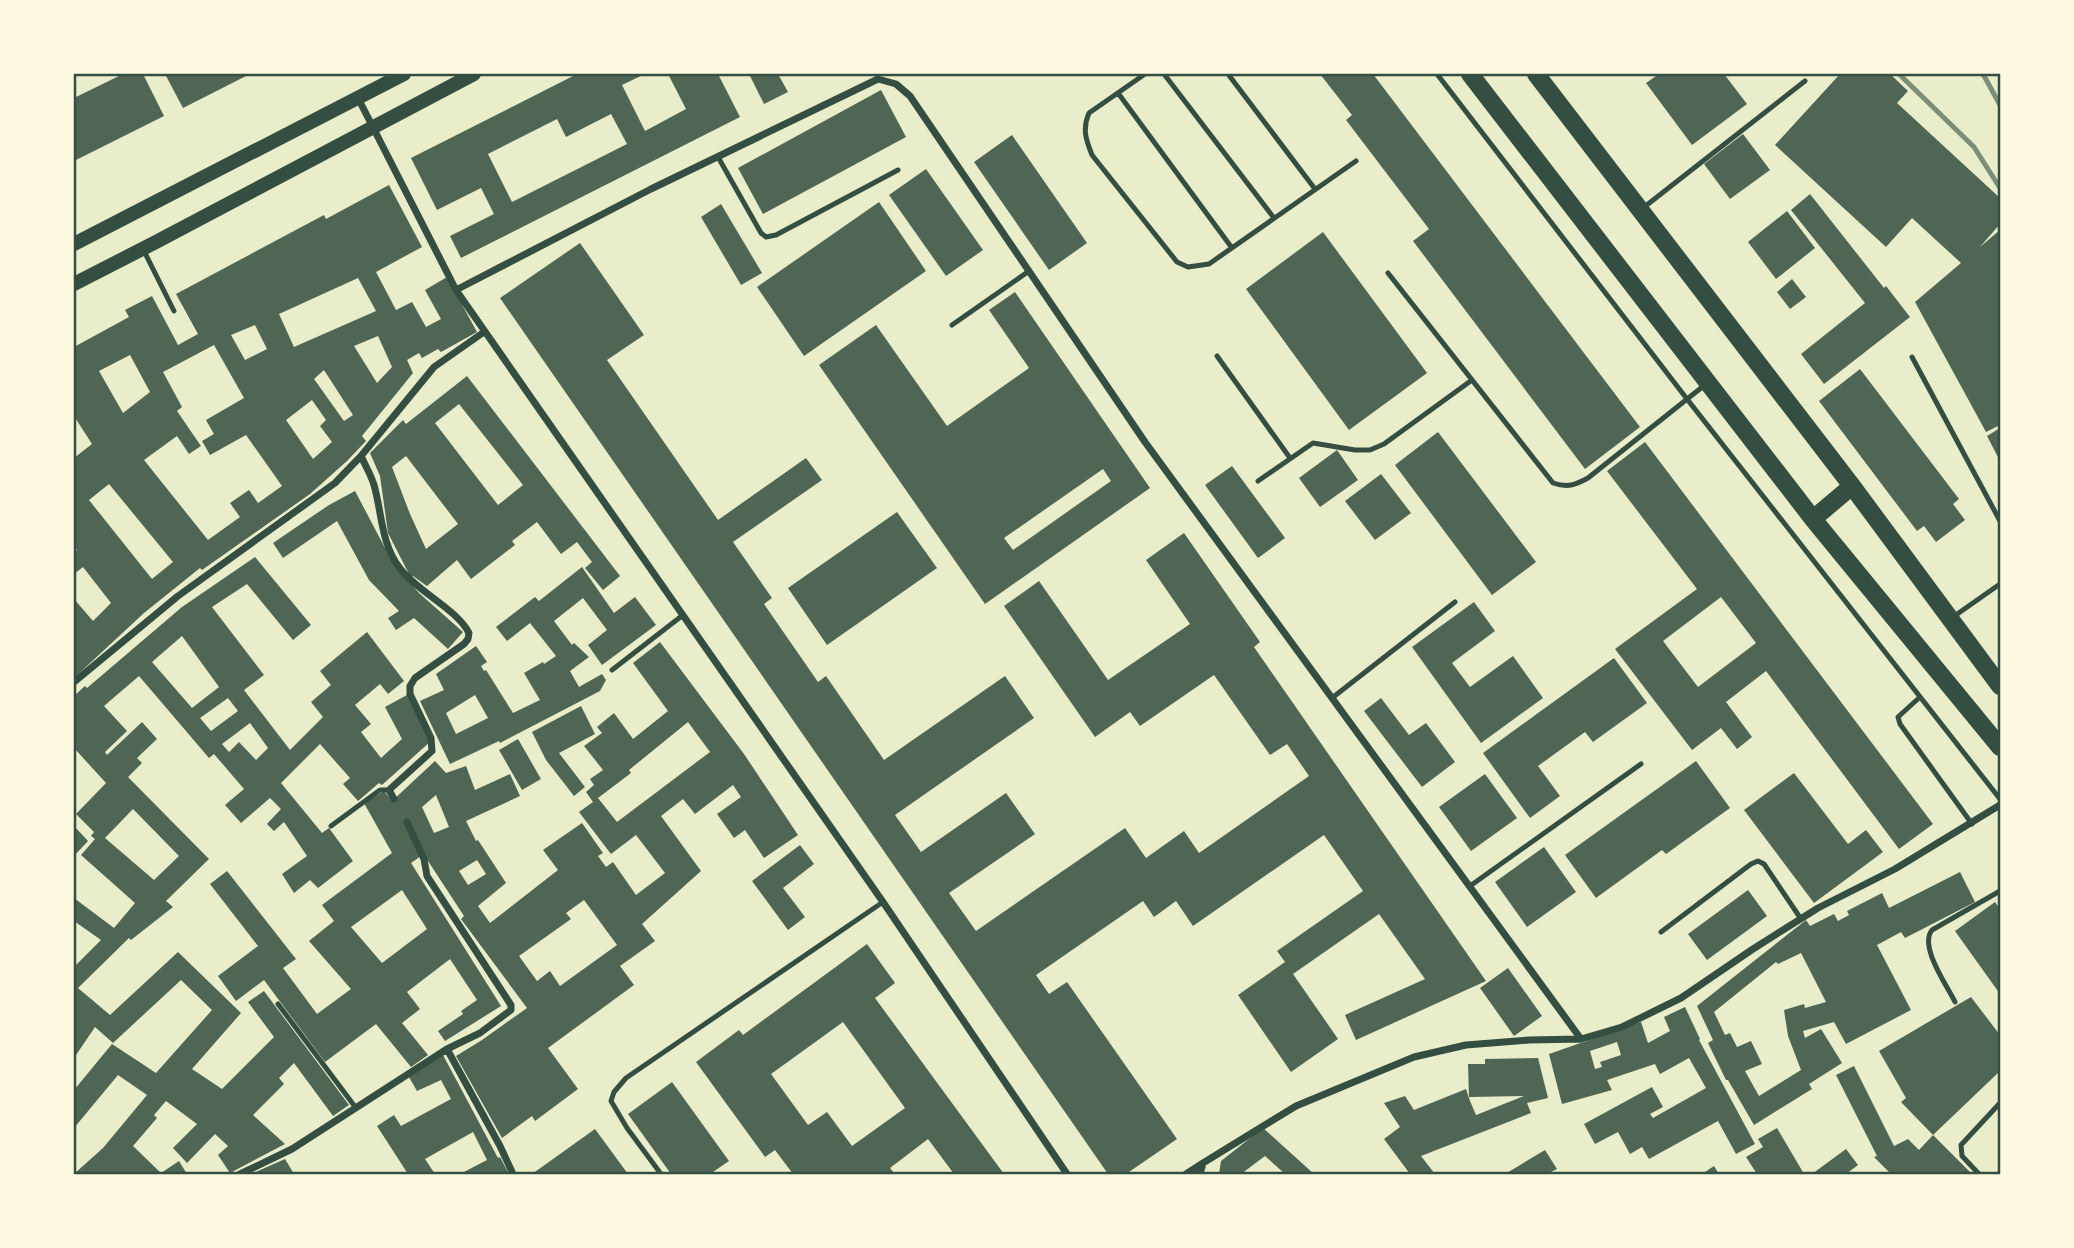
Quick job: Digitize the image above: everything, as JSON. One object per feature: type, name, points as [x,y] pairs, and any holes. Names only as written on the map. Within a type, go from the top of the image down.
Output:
[{"type":"main road","points":[[74,244],[404,74]]},
{"type":"main road","points":[[74,284],[474,74]]},
{"type":"main road","points":[[1470,74],[1814,519],[2000,747]]},
{"type":"main road","points":[[1536,74],[1852,486],[2000,686]]},
{"type":"main road","points":[[1814,519],[1852,486]]},
{"type":"street","points":[[456,290],[650,189],[878,79],[895,84],[910,96],[1145,442],[1581,1040]]},
{"type":"street","points":[[358,98],[456,290],[884,901],[1067,1174]]},
{"type":"street","points":[[74,682],[178,596],[335,483],[434,368],[484,332]]},
{"type":"street","points":[[361,456],[374,484],[384,534],[399,568],[457,618],[469,633],[464,644],[415,678],[410,686],[410,694],[431,738],[432,751],[389,790],[394,799]]},
{"type":"street","points":[[1186,1174],[1296,1106],[1414,1057],[1466,1045],[1529,1040],[1581,1040],[1622,1027],[1681,998],[1801,919],[1972,824],[2000,802]]},
{"type":"street","points":[[240,1174],[292,1149],[447,1049],[480,1033],[510,1012],[512,1007],[427,876],[424,859],[407,822]]},
{"type":"street","points":[[447,1049],[513,1174]]},
{"type":"street","points":[[1200,1174],[1203,1163]]},
{"type":"lane","points":[[1145,74],[1089,113],[1085,122],[1085,136],[1092,155],[1177,262],[1188,267],[1209,264],[1356,160]]},
{"type":"lane","points":[[1164,74],[1274,218]]},
{"type":"lane","points":[[1228,74],[1315,189]]},
{"type":"lane","points":[[1437,74],[2000,802]]},
{"type":"lane","points":[[1640,210],[1805,81]]},
{"type":"lane","points":[[1118,93],[1231,248]]},
{"type":"lane","points":[[718,156],[761,233],[766,237],[898,170]]},
{"type":"lane","points":[[143,249],[174,311]]},
{"type":"lane","points":[[952,325],[1029,271]]},
{"type":"lane","points":[[1388,273],[1553,483],[1565,487],[1574,486],[1588,478],[1708,382]]},
{"type":"lane","points":[[1217,356],[1290,458]]},
{"type":"lane","points":[[1912,357],[2000,521]]},
{"type":"lane","points":[[1258,481],[1313,443],[1355,450],[1370,450],[1384,444],[1472,380]]},
{"type":"lane","points":[[1950,619],[2000,584]]},
{"type":"lane","points":[[1332,698],[1455,602]]},
{"type":"lane","points":[[612,670],[683,615]]},
{"type":"lane","points":[[1920,697],[1898,716],[1900,724],[1972,824]]},
{"type":"lane","points":[[1469,886],[1641,764]]},
{"type":"lane","points":[[331,826],[380,790],[389,790]]},
{"type":"lane","points":[[1661,932],[1758,861],[1764,864],[1801,919]]},
{"type":"lane","points":[[1955,1002],[1928,950],[1928,935],[1932,930],[1998,892],[2000,902]]},
{"type":"lane","points":[[661,1174],[611,1101],[618,1086],[884,901]]},
{"type":"lane","points":[[278,1004],[356,1108]]},
{"type":"lane","points":[[1979,1174],[1962,1156],[1961,1145],[2000,1103]]},
{"type":"building","points":[[123,74],[143,74],[164,116],[74,161],[74,98]]},
{"type":"building","points":[[165,74],[250,74],[183,108]]},
{"type":"building","points":[[577,74],[645,74],[622,85],[645,131],[686,109],[668,74],[718,74],[740,117],[461,258],[450,236],[494,214],[481,188],[437,210],[411,158]],"holes":[[[611,114],[627,144],[512,202],[488,154],[557,119],[566,137]]]},
{"type":"building","points":[[749,74],[778,74],[788,92],[764,104]]},
{"type":"building","points":[[1320,74],[1373,74],[1640,427],[1585,469],[1413,241],[1429,229],[1346,120],[1352,115]]},
{"type":"building","points":[[1659,74],[1724,74],[1747,104],[1692,145],[1646,83]]},
{"type":"building","points":[[1840,74],[1890,74],[1908,91],[1897,103],[2000,198],[2000,224],[1980,247],[2000,230],[2000,425],[1986,432],[1915,302],[1961,263],[1912,218],[1886,247],[1775,145]]},
{"type":"building","points":[[881,90],[906,137],[763,214],[738,168]]},
{"type":"building","points":[[1743,134],[1770,170],[1730,199],[1704,164]]},
{"type":"building","points":[[1012,135],[1087,243],[1049,270],[974,162]]},
{"type":"building","points":[[926,169],[983,250],[946,276],[889,195]]},
{"type":"building","points":[[389,185],[422,247],[376,272],[396,310],[412,302],[426,327],[441,319],[425,290],[447,277],[477,332],[441,352],[438,349],[422,358],[419,353],[407,360],[413,373],[362,436],[366,441],[347,461],[310,494],[202,570],[200,568],[144,613],[74,678],[74,599],[93,621],[111,603],[83,567],[74,574],[74,553],[77,550],[74,546],[74,458],[92,444],[74,416],[74,347],[129,317],[125,310],[152,296],[178,345],[198,334],[176,294],[324,215],[326,219]],"holes":[[[358,278],[376,311],[294,347],[279,314]],[[255,325],[267,349],[245,360],[231,335]],[[378,336],[392,367],[377,383],[354,346]],[[214,345],[244,398],[206,420],[214,434],[202,441],[210,455],[246,435],[282,486],[258,503],[249,490],[230,503],[240,517],[208,540],[144,460],[177,436],[189,454],[201,446],[177,411],[182,407],[163,372]],[[130,355],[150,392],[123,413],[99,371]],[[324,370],[353,415],[344,421],[314,379]],[[312,400],[326,420],[320,426],[332,442],[313,459],[286,420]],[[109,484],[173,562],[152,579],[89,500]]]},
{"type":"building","points":[[1810,194],[1910,317],[1824,384],[1801,354],[1865,303],[1791,210]]},
{"type":"building","points":[[879,202],[926,271],[804,356],[757,287]]},
{"type":"building","points":[[721,204],[762,273],[741,285],[701,217]]},
{"type":"building","points":[[1787,211],[1815,248],[1776,279],[1748,242]]},
{"type":"building","points":[[1323,232],[1427,373],[1349,430],[1246,289]]},
{"type":"building","points":[[580,243],[644,335],[607,360],[718,520],[806,458],[822,480],[733,542],[772,598],[764,604],[818,682],[826,676],[884,760],[1005,676],[1034,718],[895,815],[921,852],[1006,793],[1035,834],[949,893],[976,931],[1125,828],[1146,858],[1184,831],[1199,853],[1309,776],[1287,744],[1270,755],[1214,675],[1140,726],[1130,712],[1095,737],[1004,606],[1039,581],[1108,680],[1190,624],[1146,560],[1184,533],[1260,642],[1254,647],[1486,981],[1356,1040],[1345,1015],[1425,979],[1379,914],[1293,974],[1338,1039],[1291,1072],[1238,995],[1285,962],[1277,951],[1363,891],[1324,835],[1193,926],[1176,901],[1154,917],[1143,901],[1036,975],[1049,994],[1067,982],[1177,1139],[1126,1174],[1108,1174],[500,298]]},
{"type":"building","points":[[1792,279],[1806,297],[1790,309],[1777,292]]},
{"type":"building","points":[[1015,292],[1150,488],[985,604],[819,365],[876,325],[947,426],[1029,368],[989,310]],"holes":[[[1103,469],[1111,481],[1013,550],[1004,538]]]},
{"type":"building","points":[[1860,369],[1959,499],[1953,504],[1965,520],[1936,542],[1924,526],[1917,531],[1819,401]]},
{"type":"building","points":[[467,376],[620,576],[603,590],[585,568],[592,562],[577,542],[561,554],[537,522],[512,541],[515,545],[471,579],[457,560],[427,586],[413,576],[411,578],[388,533],[380,476],[370,453],[403,420],[406,424]],"holes":[[[459,404],[523,485],[498,505],[435,423]],[[406,456],[458,524],[426,549],[392,467]]]},
{"type":"building","points":[[2000,428],[2000,461],[1987,436]]},
{"type":"building","points":[[1438,432],[1536,562],[1492,595],[1395,465]]},
{"type":"building","points":[[1645,442],[1933,824],[1899,849],[1766,671],[1726,702],[1752,737],[1737,749],[1721,728],[1692,750],[1615,649],[1697,589],[1607,471]],"holes":[[[1721,597],[1756,643],[1698,687],[1663,641]]]},
{"type":"building","points":[[1337,450],[1358,480],[1320,507],[1299,478]]},
{"type":"building","points":[[1232,466],[1285,538],[1258,558],[1205,485]]},
{"type":"building","points":[[1381,474],[1411,513],[1375,540],[1345,501]]},
{"type":"building","points":[[355,491],[394,565],[419,593],[463,632],[448,649],[414,618],[396,630],[388,618],[399,611],[369,580],[337,521],[283,558],[273,543],[329,505]]},
{"type":"building","points":[[897,512],[937,568],[827,645],[788,588]]},
{"type":"building","points":[[255,557],[311,625],[293,640],[247,584],[212,607],[264,675],[244,690],[290,750],[323,717],[311,702],[331,685],[320,671],[367,632],[404,681],[388,694],[380,684],[355,705],[371,724],[361,732],[381,758],[402,739],[385,707],[407,695],[431,741],[382,785],[379,783],[358,801],[343,784],[350,778],[320,744],[281,783],[322,833],[329,828],[353,861],[318,888],[310,880],[294,893],[282,874],[307,856],[284,822],[274,831],[267,824],[281,809],[270,798],[241,823],[225,805],[244,789],[214,754],[209,758],[139,676],[104,706],[127,731],[105,752],[107,755],[142,722],[157,739],[137,758],[142,763],[128,777],[209,859],[166,901],[173,907],[131,940],[129,938],[78,988],[110,1015],[178,952],[241,1013],[192,1069],[222,1089],[274,1037],[248,1002],[264,991],[349,1105],[333,1116],[294,1063],[279,1078],[284,1084],[253,1115],[285,1144],[230,1173],[218,1155],[228,1146],[215,1134],[187,1163],[173,1148],[197,1124],[166,1101],[154,1115],[157,1118],[133,1146],[161,1173],[179,1161],[187,1174],[74,1174],[103,1148],[147,1095],[118,1075],[74,1128],[74,1090],[112,1044],[156,1073],[212,1010],[181,980],[113,1043],[95,1027],[74,1058],[74,967],[101,940],[74,921],[74,898],[114,928],[135,903],[81,855],[95,839],[91,836],[94,832],[76,814],[106,783],[74,748],[74,696],[182,607]],"holes":[[[182,636],[219,687],[192,708],[152,662]],[[228,698],[238,711],[211,731],[200,718]],[[250,723],[268,748],[256,760],[239,742],[229,752],[222,744]],[[133,809],[179,856],[154,880],[105,838]]]},
{"type":"building","points":[[582,567],[614,613],[635,597],[656,625],[602,665],[588,645],[607,630],[583,598],[554,621],[572,645],[574,643],[589,657],[570,671],[579,687],[602,674],[606,680],[600,691],[500,743],[499,741],[450,764],[420,701],[444,690],[436,674],[476,646],[487,662],[481,666],[513,713],[540,700],[524,673],[556,656],[530,623],[507,641],[496,627],[535,597],[539,601]],"holes":[[[475,695],[488,718],[456,734],[446,713]]]},
{"type":"building","points":[[1474,602],[1495,631],[1452,663],[1470,687],[1513,656],[1543,698],[1481,743],[1412,647]]},
{"type":"building","points":[[660,642],[744,754],[798,835],[764,858],[745,830],[734,838],[717,814],[741,797],[733,785],[695,814],[683,799],[661,816],[701,871],[642,924],[655,941],[620,966],[634,985],[548,1048],[578,1089],[535,1121],[532,1116],[502,1138],[456,1056],[527,1008],[461,919],[464,916],[428,861],[421,856],[411,863],[501,1006],[445,1041],[438,1031],[463,1014],[461,1011],[477,1000],[450,959],[407,992],[420,1009],[402,1023],[428,1055],[411,1067],[376,1024],[325,1062],[264,980],[236,1001],[218,976],[258,946],[210,884],[227,871],[296,959],[283,968],[317,1014],[351,989],[309,941],[334,921],[322,905],[392,853],[364,803],[384,791],[392,801],[435,761],[446,773],[466,766],[475,790],[510,774],[520,796],[466,821],[476,841],[478,840],[506,883],[478,906],[490,923],[558,870],[543,850],[582,823],[603,853],[598,856],[606,867],[613,862],[636,895],[665,873],[636,835],[611,854],[579,812],[593,802],[586,792],[594,785],[590,779],[603,770],[584,746],[602,733],[597,727],[614,713],[633,739],[668,711],[633,663]],"holes":[[[688,722],[710,752],[617,822],[598,798],[631,773],[629,770]],[[436,795],[449,827],[434,833],[422,807]],[[477,860],[486,874],[468,885],[459,871]],[[402,890],[427,929],[382,963],[351,927]],[[584,900],[617,945],[560,986],[550,971],[537,981],[519,956],[571,919],[566,913]]]},
{"type":"building","points":[[1614,658],[1647,703],[1593,742],[1585,732],[1538,766],[1560,796],[1530,818],[1483,753]]},
{"type":"building","points":[[1381,698],[1409,735],[1426,723],[1455,762],[1422,787],[1364,711]]},
{"type":"building","points":[[581,706],[595,734],[559,753],[585,787],[574,796],[546,760],[532,732]]},
{"type":"building","points":[[518,739],[541,779],[522,790],[499,750]]},
{"type":"building","points":[[1696,761],[1730,808],[1666,854],[1662,850],[1596,898],[1565,855]]},
{"type":"building","points":[[1794,773],[1848,844],[1866,830],[1883,852],[1814,903],[1744,810]]},
{"type":"building","points":[[1485,774],[1517,818],[1471,851],[1439,807]]},
{"type":"building","points":[[74,826],[88,841],[74,856]]},
{"type":"building","points":[[800,845],[814,864],[783,888],[805,917],[788,930],[752,881]]},
{"type":"building","points":[[1544,847],[1576,892],[1527,927],[1495,882]]},
{"type":"building","points":[[1960,872],[1975,902],[1905,938],[1901,932],[1877,945],[1911,1010],[1846,1044],[1834,1022],[1803,1031],[1805,1038],[1821,1029],[1842,1063],[1809,1084],[1812,1089],[1754,1125],[1726,1080],[1708,1043],[1713,1040],[1697,1006],[1806,920],[1810,926],[1834,914],[1838,921],[1849,915],[1847,911],[1882,893],[1889,908]],"holes":[[[1801,953],[1826,1002],[1805,1008],[1804,1004],[1784,1010],[1788,1036],[1801,1070],[1759,1096],[1745,1071],[1762,1064],[1751,1041],[1737,1047],[1730,1033],[1725,1035],[1714,1012],[1776,962],[1778,964]]]},
{"type":"building","points":[[1748,890],[1767,916],[1707,960],[1688,934]]},
{"type":"building","points":[[1995,902],[2000,909],[2000,994],[1955,931]]},
{"type":"building","points":[[867,944],[895,983],[875,998],[1004,1174],[954,1174],[928,1139],[890,1168],[895,1174],[793,1174],[775,1150],[765,1157],[696,1062],[739,1030],[743,1035]],"holes":[[[843,1022],[905,1108],[852,1146],[827,1112],[808,1125],[771,1074]]]},
{"type":"building","points":[[1508,968],[1542,1016],[1514,1036],[1480,988]]},
{"type":"building","points":[[1971,997],[2000,1035],[2000,1071],[1933,1135],[1901,1102],[1906,1098],[1879,1051]]},
{"type":"building","points":[[1685,1007],[1699,1040],[1755,1144],[1736,1154],[1718,1121],[1649,1159],[1642,1147],[1630,1154],[1618,1132],[1595,1144],[1584,1124],[1652,1087],[1663,1107],[1650,1114],[1653,1118],[1706,1088],[1689,1058],[1660,1074],[1655,1064],[1607,1080],[1612,1090],[1562,1104],[1549,1054],[1641,1022],[1648,1043],[1670,1031],[1664,1017]],"holes":[[[1617,1042],[1621,1055],[1600,1062],[1602,1067],[1595,1069],[1590,1051]]]},
{"type":"building","points":[[443,1055],[509,1174],[460,1174],[487,1160],[473,1132],[425,1159],[435,1174],[408,1174],[377,1126],[394,1115],[401,1126],[451,1099],[441,1080],[417,1091],[409,1077]]},
{"type":"building","points":[[1538,1058],[1548,1098],[1527,1103],[1531,1113],[1421,1156],[1435,1174],[1410,1174],[1384,1139],[1400,1127],[1384,1103],[1405,1096],[1414,1110],[1466,1089],[1470,1101],[1476,1115],[1524,1096],[1469,1097],[1468,1064],[1485,1064],[1485,1059]]},
{"type":"building","points":[[1854,1066],[1894,1146],[1908,1139],[1919,1150],[1933,1135],[1972,1174],[1891,1174],[1874,1157],[1877,1156],[1836,1075]]},
{"type":"building","points":[[672,1082],[729,1161],[710,1174],[671,1174],[628,1114]]},
{"type":"building","points":[[1263,1128],[1314,1174],[1285,1174],[1265,1156],[1241,1174],[1219,1174],[1221,1161]]},
{"type":"building","points":[[1777,1128],[1804,1174],[1757,1174],[1746,1157],[1763,1147],[1758,1139]]},
{"type":"building","points":[[595,1129],[628,1174],[532,1174]]},
{"type":"building","points":[[1846,1149],[1858,1165],[1846,1174],[1812,1174]]},
{"type":"building","points":[[1545,1150],[1557,1169],[1547,1174],[1505,1174]]},
{"type":"building","points":[[285,1159],[294,1174],[251,1174]]},
{"type":"building","points":[[1714,1166],[1719,1174],[1702,1174]]},
{"type":"railway","points":[[1899,74],[1974,147],[2000,188]]},
{"type":"railway","points":[[1983,74],[2000,105]]}]
